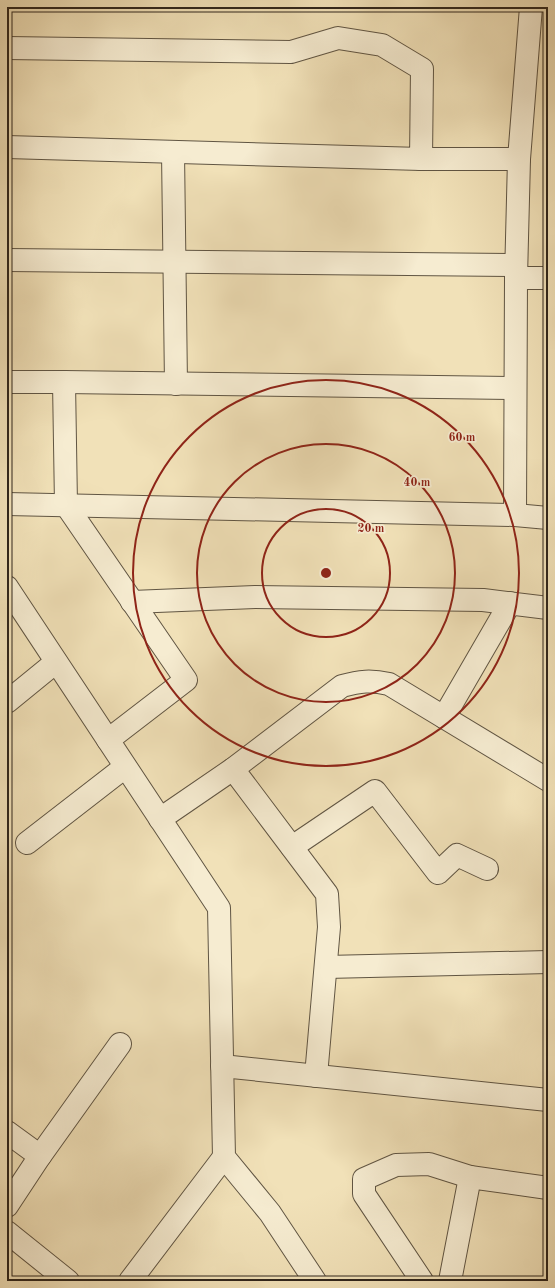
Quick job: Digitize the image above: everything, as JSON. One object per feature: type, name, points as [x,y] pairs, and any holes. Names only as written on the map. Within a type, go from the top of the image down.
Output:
[{"type":"street","points":[[515,515],[516,272],[519,159],[531,7]]},
{"type":"street","points":[[7,48],[291,52],[338,38],[382,45],[422,69],[421,159]]},
{"type":"street","points":[[7,147],[421,159],[519,159]]},
{"type":"street","points":[[173,152],[176,384]]},
{"type":"street","points":[[7,260],[174,262],[516,272],[548,278]]},
{"type":"street","points":[[7,382],[515,388]]},
{"type":"street","points":[[64,382],[66,505],[186,680],[108,740]]},
{"type":"street","points":[[7,504],[515,515],[548,518]]},
{"type":"street","points":[[7,587],[219,908],[224,1157],[270,1213],[315,1281]]},
{"type":"street","points":[[132,602],[255,597],[483,600],[548,608]]},
{"type":"street","points":[[444,717],[510,603]]},
{"type":"street","points":[[7,702],[56,662]]},
{"type":"street","points":[[160,819],[233,769],[342,686],[359,682],[374,681],[389,684],[548,780]]},
{"type":"street","points":[[26,843],[125,766]]},
{"type":"street","points":[[233,769],[327,894],[329,926],[316,1076]]},
{"type":"street","points":[[292,847],[375,791],[438,873],[457,855],[487,869]]},
{"type":"street","points":[[326,967],[548,962]]},
{"type":"street","points":[[7,1206],[40,1156],[120,1044]]},
{"type":"street","points":[[222,1066],[548,1100]]},
{"type":"street","points":[[7,1132],[40,1156]]},
{"type":"street","points":[[130,1281],[224,1157]]},
{"type":"street","points":[[422,1281],[364,1194],[364,1179],[396,1166],[429,1164],[470,1176],[548,1188]]},
{"type":"street","points":[[450,1281],[470,1176]]},
{"type":"street","points":[[7,1232],[68,1281]]}]
